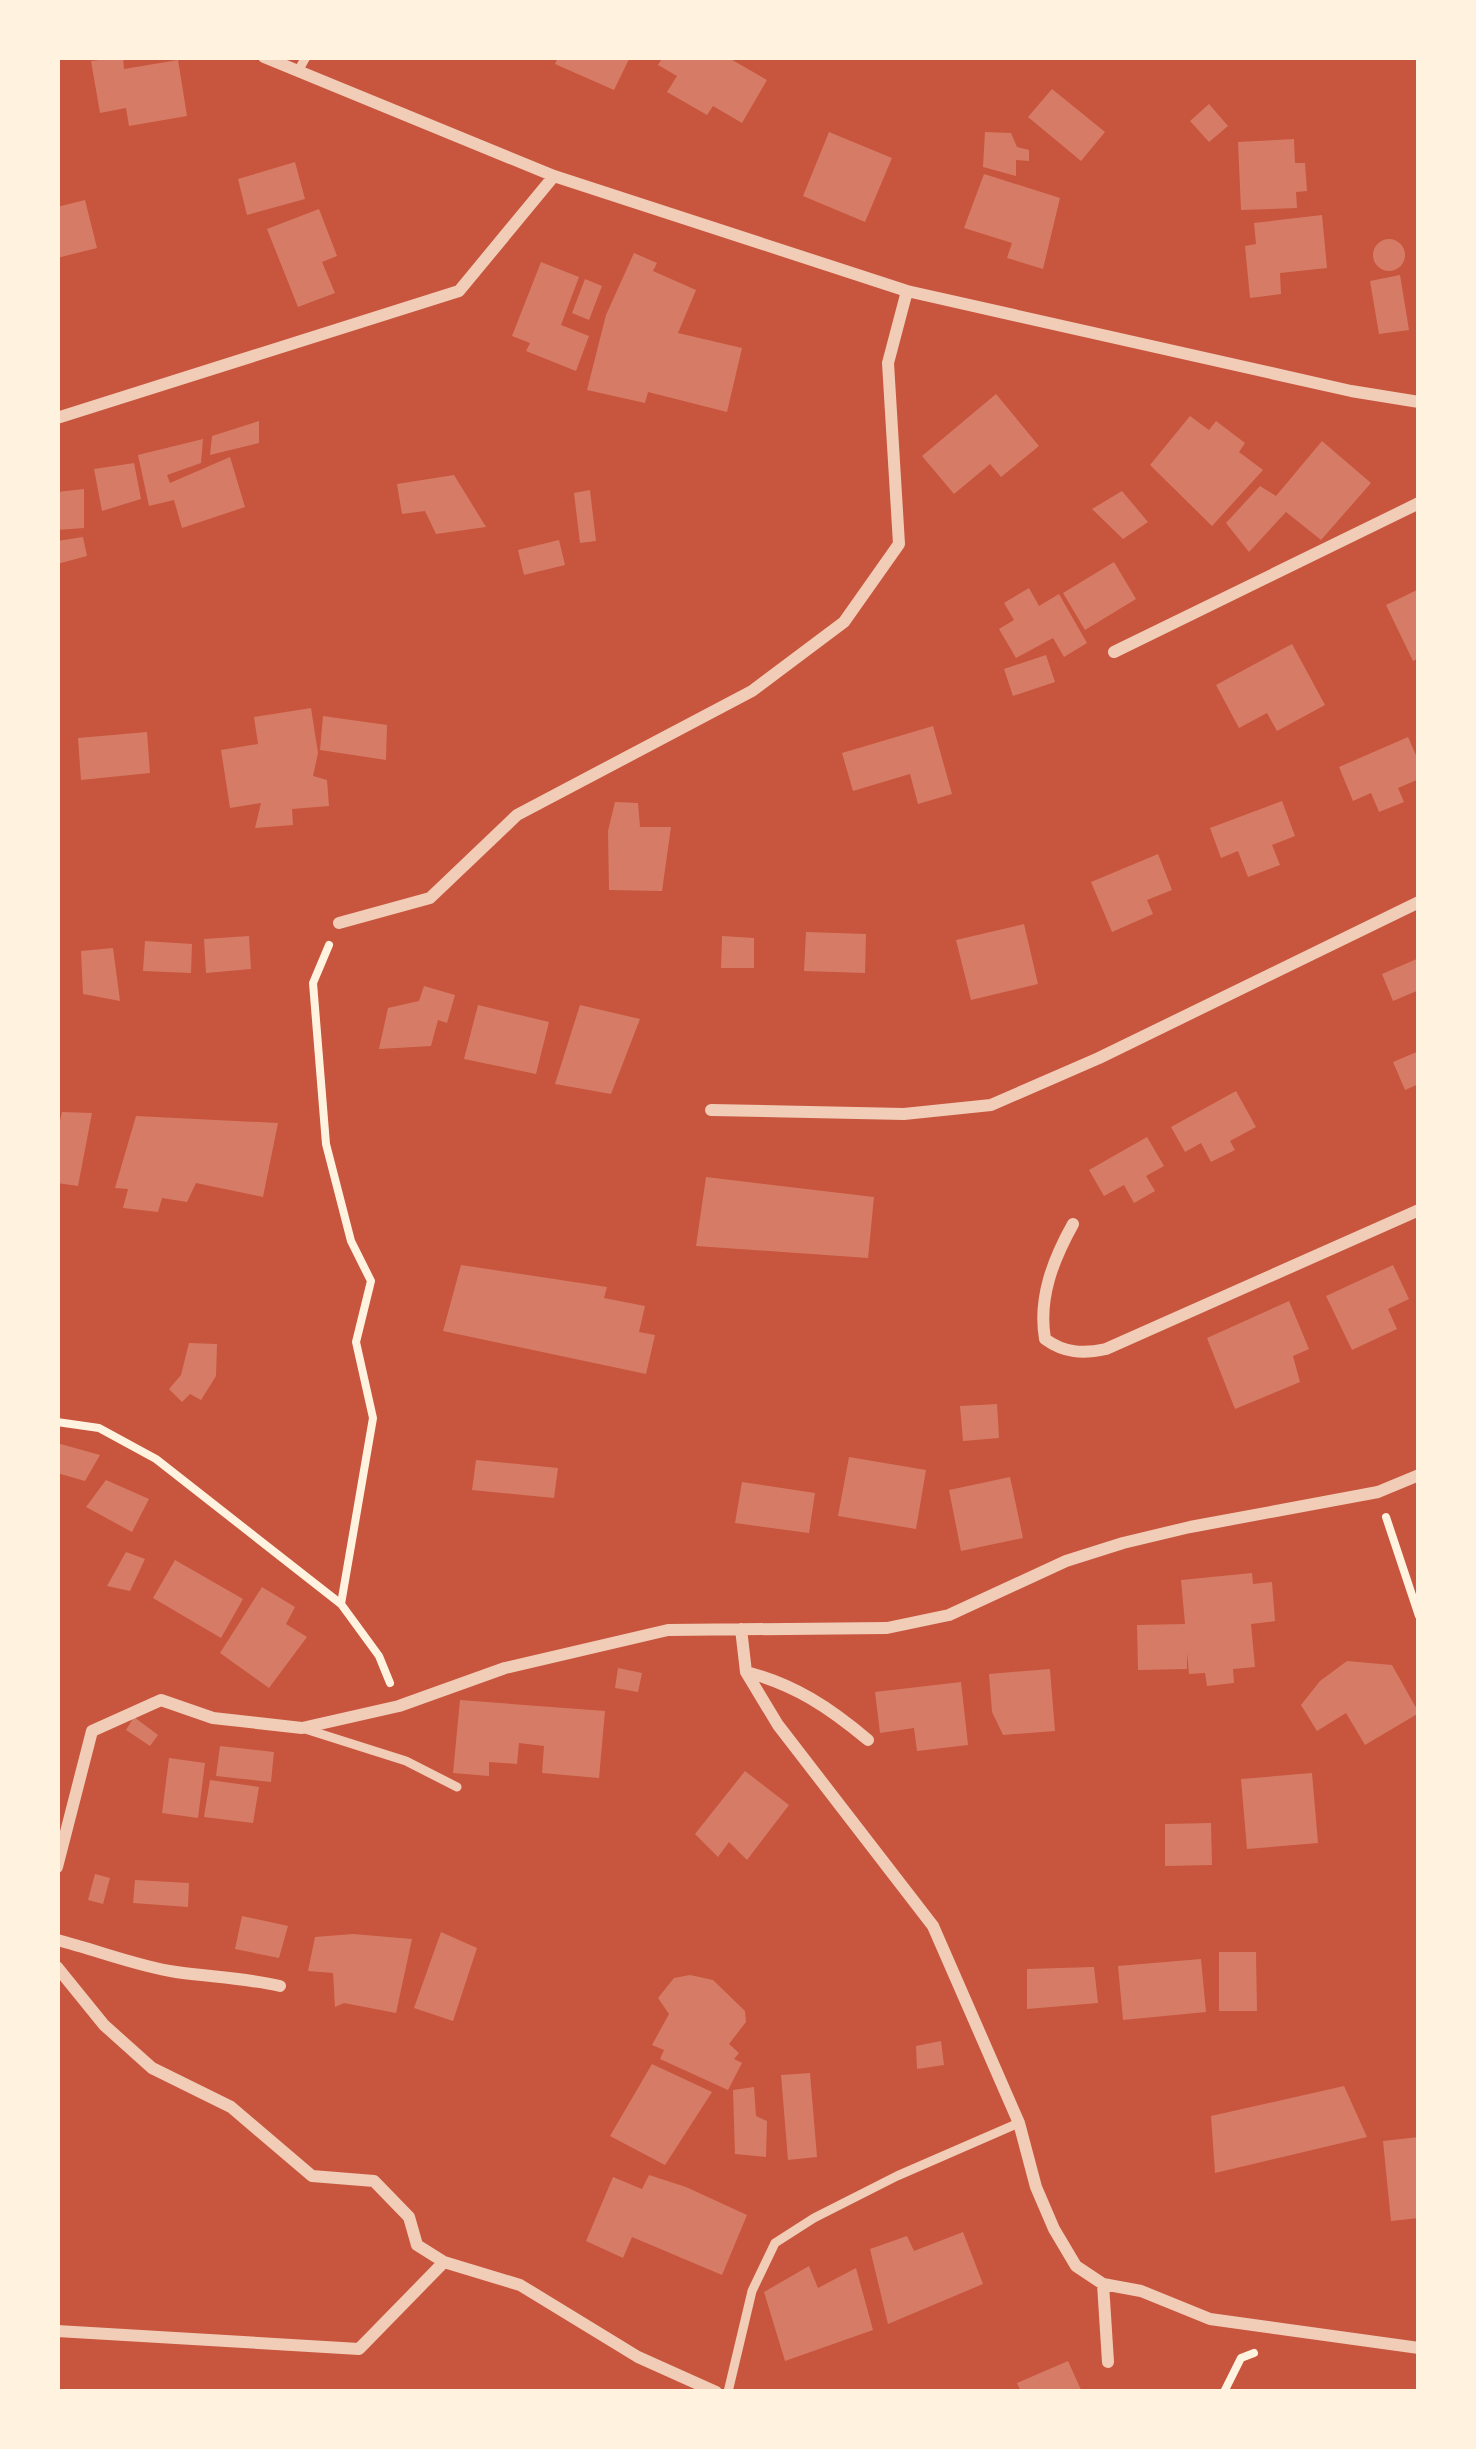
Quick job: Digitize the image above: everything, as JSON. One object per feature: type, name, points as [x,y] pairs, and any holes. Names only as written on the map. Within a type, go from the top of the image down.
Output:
[{"type":"street","points":[[264,57],[554,176],[907,290],[1351,391],[1419,402]]},
{"type":"street","points":[[57,418],[459,291],[554,176]]},
{"type":"street","points":[[339,923],[430,898],[517,815],[752,691],[844,622],[898,544],[888,364],[907,290]]},
{"type":"street","points":[[1114,652],[1419,503]]},
{"type":"street","points":[[711,1110],[904,1114],[991,1105],[1099,1058],[1419,902]]},
{"type":"street","points":[[1073,1224],[1055,1262],[1041,1312],[1045,1339],[1058,1348],[1088,1353],[1419,1210]]},
{"type":"street","points":[[57,1867],[92,1731],[160,1700],[213,1718],[302,1728],[399,1706],[505,1668],[668,1630],[887,1628],[949,1615],[1066,1561],[1123,1543],[1378,1492],[1419,1475]]},
{"type":"street","points":[[741,1629],[746,1672],[778,1725],[933,1926],[1019,2123],[1036,2187],[1076,2266],[1103,2284],[1141,2291],[1210,2319],[1419,2348]]},
{"type":"street","points":[[746,1672],[810,1695],[868,1740]]},
{"type":"street","points":[[57,1940],[141,1965],[232,1975],[280,1986]]},
{"type":"street","points":[[57,1967],[104,2025],[152,2068],[231,2107],[312,2176],[374,2181],[409,2217],[417,2245],[444,2262],[520,2285],[638,2357],[716,2392]]},
{"type":"street","points":[[57,2331],[359,2349],[444,2262]]},
{"type":"street","points":[[1103,2284],[1108,2362]]},
{"type":"lane","points":[[298,70],[306,57]]},
{"type":"lane","points":[[302,1728],[406,1761],[457,1787]]},
{"type":"lane","points":[[728,2392],[752,2291],[775,2243],[897,2176],[1019,2123]]},
{"type":"path","points":[[339,923],[313,982],[326,1144],[352,1241],[371,1281],[356,1342],[373,1418],[341,1604]]},
{"type":"path","points":[[57,1422],[99,1428],[156,1459],[341,1604],[379,1656],[399,1706]]},
{"type":"path","points":[[1378,1492],[1419,1616]]},
{"type":"building","points":[[123,57],[124,69],[178,60],[187,116],[129,126],[126,108],[100,113],[91,61]]},
{"type":"building","points":[[558,57],[630,57],[614,90],[555,64]]},
{"type":"building","points":[[663,57],[727,57],[767,80],[742,123],[713,106],[707,115],[667,92],[677,76],[658,65]]},
{"type":"building","points":[[1052,89],[1105,132],[1081,161],[1028,117]]},
{"type":"building","points":[[1209,104],[1228,126],[1209,142],[1190,121]]},
{"type":"building","points":[[829,132],[892,158],[865,222],[803,196]]},
{"type":"building","points":[[985,132],[1011,133],[1017,147],[1029,150],[1029,161],[1016,160],[1016,176],[983,167]]},
{"type":"building","points":[[1294,139],[1295,163],[1305,163],[1307,191],[1296,192],[1297,208],[1241,210],[1238,142]]},
{"type":"building","points":[[295,162],[305,199],[247,215],[238,179]]},
{"type":"building","points":[[984,174],[1060,198],[1043,269],[1007,258],[1012,243],[964,228]]},
{"type":"building","points":[[85,200],[97,248],[57,258],[57,207]]},
{"type":"building","points":[[319,209],[337,256],[322,262],[335,293],[298,307],[267,229]]},
{"type":"building","points":[[1322,215],[1327,268],[1280,273],[1281,294],[1250,298],[1245,246],[1256,244],[1254,223]]},
{"type":"building","points":[[1389,239],[1400,244],[1405,255],[1400,266],[1389,271],[1378,266],[1373,255],[1378,244]]},
{"type":"building","points":[[634,253],[657,263],[653,271],[696,290],[678,333],[742,348],[727,412],[648,392],[645,403],[587,390],[606,315]]},
{"type":"building","points":[[541,262],[579,277],[561,325],[589,336],[576,371],[526,351],[530,343],[512,336]]},
{"type":"building","points":[[1400,275],[1409,330],[1379,334],[1370,281]]},
{"type":"building","points":[[585,279],[602,286],[589,320],[572,313]]},
{"type":"building","points":[[996,394],[1039,446],[1001,477],[990,464],[954,494],[922,456]]},
{"type":"building","points":[[1190,416],[1209,430],[1216,421],[1245,443],[1239,452],[1263,470],[1212,526],[1150,465]]},
{"type":"building","points":[[259,421],[259,443],[210,455],[212,436]]},
{"type":"building","points":[[203,439],[201,463],[167,475],[170,483],[230,457],[245,507],[182,528],[174,500],[149,506],[138,455]]},
{"type":"building","points":[[1322,441],[1371,483],[1321,540],[1286,512],[1249,552],[1226,523],[1260,486],[1276,496]]},
{"type":"building","points":[[134,463],[141,499],[102,511],[94,469]]},
{"type":"building","points":[[454,475],[486,527],[436,534],[425,511],[402,514],[397,484]]},
{"type":"building","points":[[84,489],[84,528],[57,530],[57,492]]},
{"type":"building","points":[[590,490],[596,541],[580,543],[574,493]]},
{"type":"building","points":[[1122,491],[1148,522],[1123,539],[1092,509]]},
{"type":"building","points":[[83,537],[87,556],[57,564],[57,541]]},
{"type":"building","points":[[559,540],[565,565],[524,575],[518,550]]},
{"type":"building","points":[[1114,562],[1136,599],[1085,630],[1063,593]]},
{"type":"building","points":[[1029,588],[1039,606],[1059,594],[1087,643],[1064,657],[1053,638],[1016,658],[999,629],[1014,620],[1004,603]]},
{"type":"building","points":[[1419,589],[1419,658],[1413,661],[1386,605]]},
{"type":"building","points":[[1292,644],[1325,705],[1277,731],[1267,713],[1239,728],[1216,685]]},
{"type":"building","points":[[1046,655],[1055,682],[1013,696],[1004,669]]},
{"type":"building","points":[[311,708],[318,753],[313,776],[327,780],[329,806],[292,809],[293,825],[255,828],[261,803],[230,808],[221,750],[258,744],[254,717]]},
{"type":"building","points":[[323,716],[387,725],[386,760],[320,750]]},
{"type":"building","points":[[933,726],[952,794],[918,804],[910,774],[853,791],[842,753]]},
{"type":"building","points":[[147,732],[150,773],[81,780],[78,738]]},
{"type":"building","points":[[1408,737],[1419,762],[1419,779],[1398,788],[1404,802],[1379,812],[1371,793],[1353,801],[1339,767]]},
{"type":"building","points":[[1282,801],[1295,836],[1272,845],[1280,865],[1248,877],[1238,851],[1221,858],[1210,828]]},
{"type":"building","points":[[615,802],[638,803],[640,827],[671,827],[662,891],[609,890],[608,831]]},
{"type":"building","points":[[1158,854],[1172,890],[1147,900],[1153,914],[1112,932],[1091,882]]},
{"type":"building","points":[[1024,924],[1038,984],[971,1000],[956,940]]},
{"type":"building","points":[[806,932],[866,934],[865,973],[804,971]]},
{"type":"building","points":[[249,936],[251,969],[206,973],[204,939]]},
{"type":"building","points":[[722,936],[754,938],[754,968],[721,968]]},
{"type":"building","points":[[145,941],[192,944],[191,973],[143,971]]},
{"type":"building","points":[[113,948],[120,1001],[83,994],[81,951]]},
{"type":"building","points":[[1419,958],[1419,990],[1393,1001],[1382,974]]},
{"type":"building","points":[[424,986],[455,995],[447,1023],[438,1020],[431,1046],[379,1049],[388,1008],[419,1001]]},
{"type":"building","points":[[478,1005],[549,1022],[536,1074],[464,1059]]},
{"type":"building","points":[[580,1005],[640,1019],[611,1094],[555,1084]]},
{"type":"building","points":[[1419,1051],[1419,1084],[1405,1090],[1393,1062]]},
{"type":"building","points":[[1236,1091],[1256,1127],[1230,1141],[1235,1150],[1211,1162],[1201,1143],[1185,1152],[1171,1127]]},
{"type":"building","points":[[62,1112],[92,1113],[78,1186],[57,1183]]},
{"type":"building","points":[[136,1116],[278,1123],[263,1197],[196,1183],[187,1202],[162,1198],[158,1212],[123,1208],[128,1189],[115,1188]]},
{"type":"building","points":[[1147,1137],[1164,1166],[1146,1176],[1155,1191],[1134,1203],[1124,1185],[1104,1196],[1089,1170]]},
{"type":"building","points":[[706,1177],[874,1197],[868,1258],[696,1246]]},
{"type":"building","points":[[461,1265],[607,1287],[604,1298],[645,1306],[639,1332],[655,1335],[646,1374],[443,1331]]},
{"type":"building","points":[[1393,1265],[1409,1299],[1388,1309],[1397,1329],[1352,1350],[1326,1296]]},
{"type":"building","points":[[1289,1301],[1309,1349],[1293,1356],[1300,1382],[1235,1409],[1207,1338]]},
{"type":"building","points":[[189,1343],[217,1344],[216,1376],[201,1400],[190,1394],[182,1402],[169,1389],[181,1375]]},
{"type":"building","points":[[997,1404],[999,1438],[963,1441],[960,1406]]},
{"type":"building","points":[[57,1443],[100,1455],[85,1481],[57,1473]]},
{"type":"building","points":[[849,1457],[926,1470],[916,1529],[838,1516]]},
{"type":"building","points":[[476,1460],[558,1468],[554,1498],[472,1490]]},
{"type":"building","points":[[1010,1477],[1023,1538],[961,1551],[949,1490]]},
{"type":"building","points":[[106,1480],[149,1499],[132,1532],[86,1507]]},
{"type":"building","points":[[742,1482],[815,1493],[809,1533],[735,1523]]},
{"type":"building","points":[[126,1552],[145,1559],[130,1591],[107,1586]]},
{"type":"building","points":[[175,1560],[243,1599],[221,1638],[153,1598]]},
{"type":"building","points":[[1252,1573],[1253,1584],[1272,1582],[1275,1621],[1251,1624],[1255,1667],[1233,1669],[1234,1683],[1207,1686],[1205,1673],[1189,1674],[1187,1652],[1187,1669],[1138,1670],[1137,1625],[1185,1624],[1181,1580]]},
{"type":"building","points":[[262,1587],[295,1607],[286,1624],[307,1637],[269,1688],[220,1653]]},
{"type":"building","points":[[1347,1661],[1392,1665],[1419,1713],[1365,1745],[1346,1713],[1317,1731],[1301,1705],[1320,1681]]},
{"type":"building","points":[[618,1668],[642,1673],[638,1692],[615,1688]]},
{"type":"building","points":[[1050,1669],[1055,1731],[1003,1735],[992,1712],[989,1674]]},
{"type":"building","points":[[961,1682],[968,1745],[917,1751],[914,1728],[880,1733],[875,1692]]},
{"type":"building","points":[[460,1700],[605,1711],[599,1778],[542,1773],[544,1746],[519,1743],[517,1764],[489,1762],[489,1776],[453,1773]]},
{"type":"building","points":[[134,1717],[158,1735],[150,1746],[126,1730]]},
{"type":"building","points":[[220,1746],[274,1752],[271,1782],[216,1776]]},
{"type":"building","points":[[169,1758],[205,1763],[198,1818],[162,1813]]},
{"type":"building","points":[[745,1771],[789,1805],[747,1860],[729,1842],[718,1857],[695,1834]]},
{"type":"building","points":[[1312,1773],[1318,1843],[1247,1849],[1241,1779]]},
{"type":"building","points":[[210,1780],[259,1787],[253,1823],[204,1817]]},
{"type":"building","points":[[1211,1823],[1212,1865],[1165,1866],[1165,1824]]},
{"type":"building","points":[[95,1874],[110,1878],[103,1904],[88,1900]]},
{"type":"building","points":[[135,1880],[189,1883],[188,1907],[133,1903]]},
{"type":"building","points":[[242,1916],[288,1926],[279,1958],[235,1949]]},
{"type":"building","points":[[441,1932],[477,1948],[453,2021],[414,2008]]},
{"type":"building","points":[[353,1934],[412,1939],[396,2013],[344,2003],[335,2007],[333,1973],[308,1971],[315,1937]]},
{"type":"building","points":[[1219,1952],[1256,1952],[1257,2011],[1219,2011]]},
{"type":"building","points":[[1201,1959],[1206,2012],[1123,2020],[1118,1966]]},
{"type":"building","points":[[1094,1967],[1098,2003],[1027,2009],[1027,1969]]},
{"type":"building","points":[[690,1975],[713,1980],[745,2011],[746,2022],[729,2044],[739,2053],[734,2059],[742,2063],[728,2090],[660,2059],[664,2050],[652,2045],[669,2014],[658,1998],[674,1978]]},
{"type":"building","points":[[941,2041],[944,2065],[917,2069],[916,2046]]},
{"type":"building","points":[[652,2064],[712,2092],[665,2165],[610,2136]]},
{"type":"building","points":[[810,2073],[817,2157],[788,2160],[781,2075]]},
{"type":"building","points":[[1344,2086],[1367,2137],[1215,2173],[1211,2116]]},
{"type":"building","points":[[754,2087],[756,2116],[767,2121],[766,2157],[735,2154],[733,2090]]},
{"type":"building","points":[[1419,2137],[1419,2218],[1391,2221],[1383,2141]]},
{"type":"building","points":[[649,2175],[747,2215],[722,2275],[632,2237],[623,2258],[586,2241],[613,2177],[642,2189]]},
{"type":"building","points":[[963,2232],[983,2284],[888,2324],[870,2249],[907,2236],[914,2251]]},
{"type":"building","points":[[809,2266],[818,2288],[856,2268],[873,2330],[785,2361],[764,2292]]},
{"type":"building","points":[[1068,2361],[1082,2392],[1021,2392],[1017,2383]]}]
